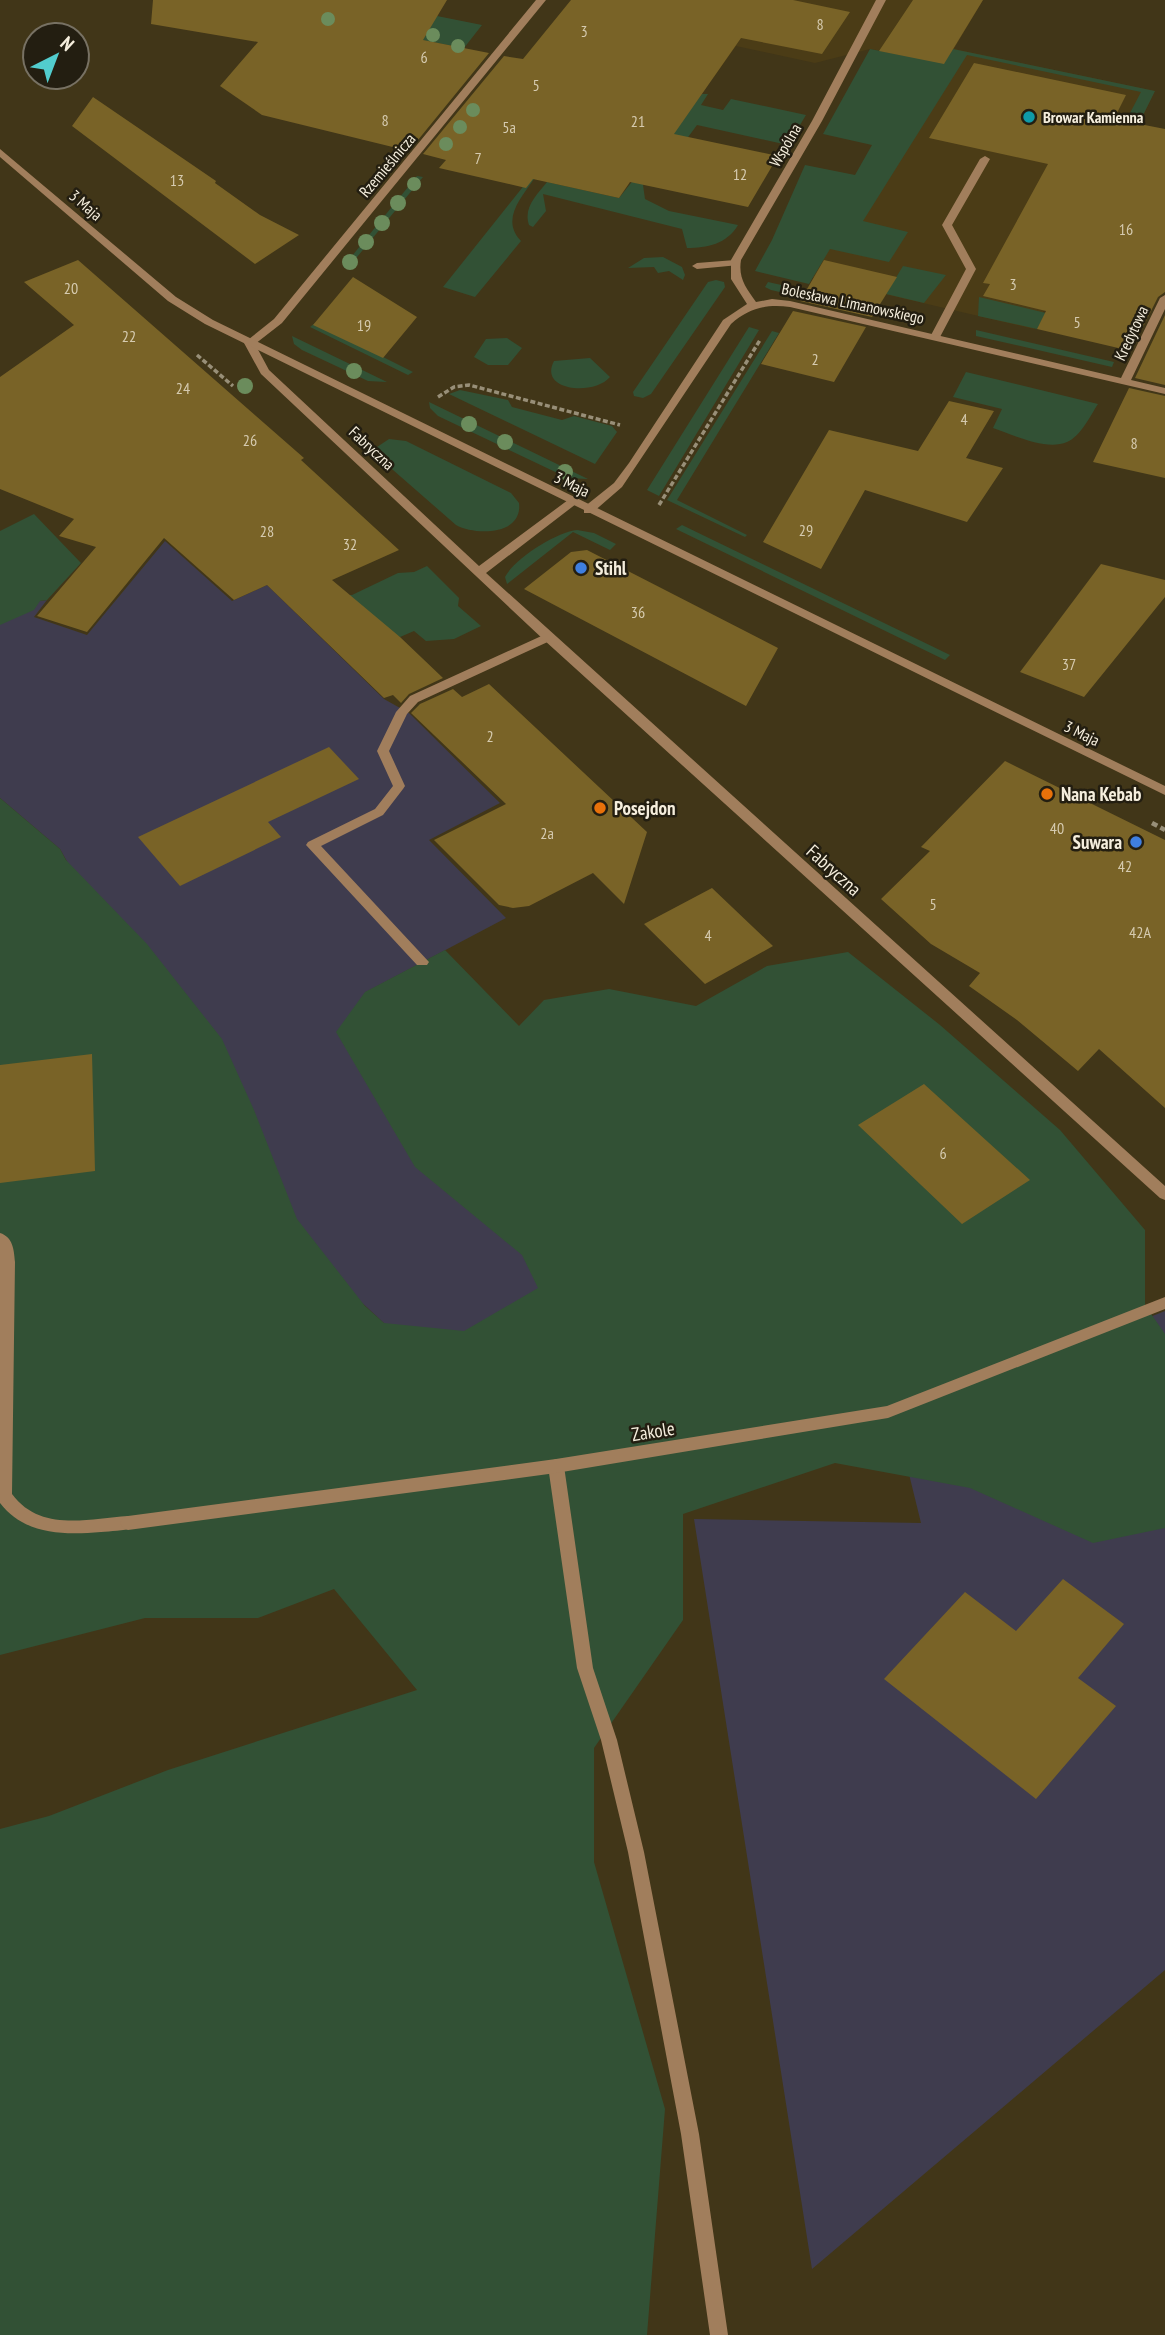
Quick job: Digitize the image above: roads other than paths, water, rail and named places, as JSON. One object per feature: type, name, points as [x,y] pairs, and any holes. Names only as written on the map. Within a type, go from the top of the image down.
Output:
[{"type":"street","name":"Rzemieślnicza","points":[[249,343],[278,321],[541,0]]},
{"type":"street","name":"Wspólna","points":[[735,263],[817,121],[881,0]]},
{"type":"street","name":"3 Maja","points":[[0,152],[172,299],[249,343],[1165,791]]},
{"type":"street","points":[[935,337],[971,269],[947,225],[985,159]]},
{"type":"street","points":[[697,266],[735,263],[736,281],[753,305]]},
{"type":"street","name":"Kredytowa","points":[[1125,381],[1165,298]]},
{"type":"street","name":"Bolesława Limanowskiego","points":[[588,510],[618,485],[633,465],[727,323],[753,305],[779,302],[1165,391]]},
{"type":"street","name":"Fabryczna","points":[[249,343],[265,372],[478,573],[1165,1194]]},
{"type":"street","points":[[478,573],[572,502]]},
{"type":"street","points":[[422,962],[312,845],[379,812],[400,786],[383,751],[402,712],[414,699],[548,637]]},
{"type":"street","name":"Zakole","points":[[0,1239],[6,1247],[8,1262],[4,1496],[18,1515],[43,1527],[128,1524],[556,1466],[888,1412],[1165,1304]]},
{"type":"street","points":[[556,1466],[585,1668],[609,1740],[636,1852],[690,2134],[719,2335]]},
{"type":"place","name":"Browar Kamienna","points":[[1029,117]]},
{"type":"place","name":"Stihl","points":[[581,568]]},
{"type":"place","name":"Nana Kebab","points":[[1047,794]]},
{"type":"place","name":"Posejdon","points":[[600,808]]},
{"type":"place","name":"Suwara","points":[[1136,842]]}]
